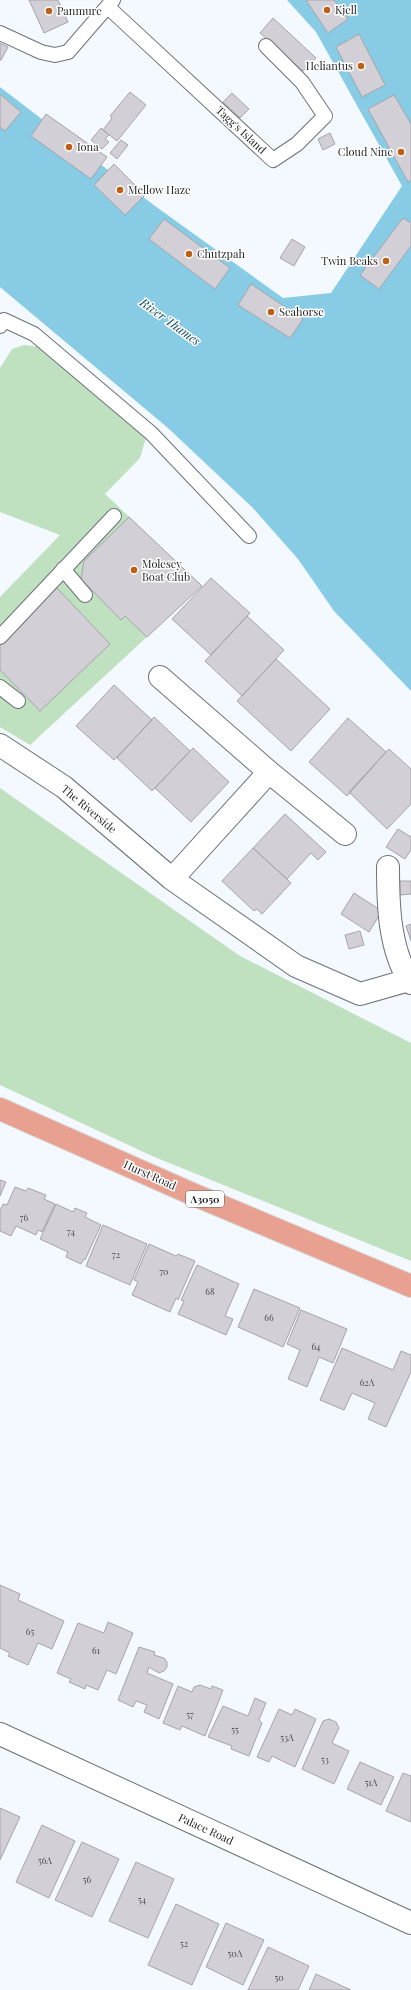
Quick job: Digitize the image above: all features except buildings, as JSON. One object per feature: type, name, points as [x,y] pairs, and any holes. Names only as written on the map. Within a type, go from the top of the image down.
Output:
[{"type":"main road","name":"Hurst Road","points":[[0,1109],[190,1193],[411,1286]]},
{"type":"street","points":[[160,677],[269,772],[345,834]]},
{"type":"street","name":"The Riverside","points":[[0,745],[23,758],[64,787],[172,879],[296,966],[360,994],[410,981]]},
{"type":"street","points":[[172,879],[269,772]]},
{"type":"street","points":[[388,867],[388,895],[392,928],[398,955],[410,981]]},
{"type":"street","name":"Palace Road","points":[[0,1734],[411,1923]]},
{"type":"lane","name":"Tagg's Island","points":[[0,33],[42,52],[55,55],[68,52],[111,4],[273,160],[297,144],[324,116],[302,82],[266,46]]},
{"type":"lane","points":[[2,323],[34,334],[151,433],[249,536]]},
{"type":"lane","points":[[0,637],[114,516]]},
{"type":"lane","points":[[63,570],[85,596]]},
{"type":"lane","points":[[0,687],[18,701]]},
{"type":"green space","points":[[24,345],[39,347],[146,438],[140,458],[105,494],[202,586],[30,745],[0,727],[0,597],[60,535],[0,512],[0,368],[12,349]]},
{"type":"green space","points":[[0,788],[240,956],[411,1043],[411,1261],[152,1156],[0,1085]]},
{"type":"water","name":"River Thames","points":[[287,0],[411,0],[411,691],[334,611],[298,559],[253,508],[168,428],[0,287],[0,87],[155,206],[283,298],[331,293],[402,186],[316,32]]},
{"type":"place","name":"Kjell","points":[[327,10]]},
{"type":"place","name":"Panmure","points":[[49,11]]},
{"type":"place","name":"Heliantus","points":[[361,66]]},
{"type":"place","name":"Iona","points":[[69,147]]},
{"type":"place","name":"Cloud Nine","points":[[401,152]]},
{"type":"place","name":"Mellow Haze","points":[[120,190]]},
{"type":"place","name":"Chutzpah","points":[[189,254]]},
{"type":"place","name":"Twin Beaks","points":[[386,261]]},
{"type":"place","name":"Seahorse","points":[[271,312]]},
{"type":"place","name":"Molesey Boat Club","points":[[134,570]]}]
